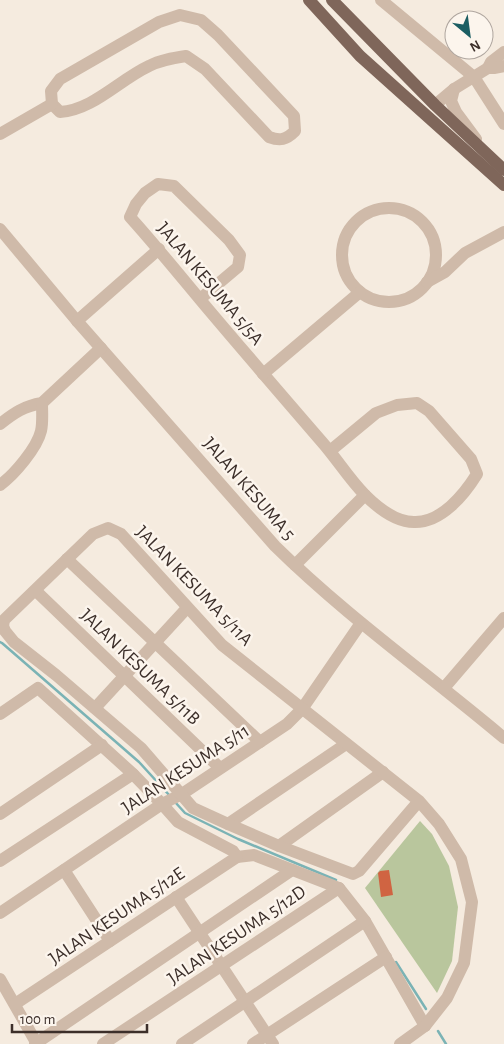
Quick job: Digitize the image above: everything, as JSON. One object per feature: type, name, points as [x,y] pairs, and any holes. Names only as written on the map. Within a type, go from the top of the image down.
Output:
[{"type":"main road","points":[[309,0],[360,56],[504,185]]},
{"type":"main road","points":[[332,0],[435,105],[504,170]]},
{"type":"street","points":[[382,0],[474,77],[504,124]]},
{"type":"street","points":[[180,15],[201,20],[218,35],[294,116],[295,131],[288,138],[278,140],[269,137],[205,69],[186,56],[168,59],[148,66],[73,112],[60,112],[52,104],[51,90],[60,79],[159,22],[180,15]]},
{"type":"street","points":[[435,105],[454,89],[488,68],[491,62],[504,52]]},
{"type":"street","points":[[488,68],[504,66]]},
{"type":"street","points":[[454,89],[451,101],[456,112],[487,154]]},
{"type":"street","points":[[0,134],[52,104]]},
{"type":"street","name":"JALAN KESUMA 5/5A","points":[[200,299],[238,268],[240,256],[229,240],[174,186],[158,184],[144,192],[130,217],[159,249],[200,299],[263,374],[330,451]]},
{"type":"street","points":[[383,208],[399,208],[414,214],[426,225],[433,238],[436,253],[434,268],[427,282],[417,293],[403,300],[388,302],[373,300],[360,292],[349,281],[342,266],[341,250],[346,235],[355,221],[368,212],[383,208]]},
{"type":"street","points":[[427,282],[445,272],[465,254],[504,232]]},
{"type":"street","name":"JALAN KESUMA 5","points":[[3,238],[275,546],[360,623],[444,688],[504,738]]},
{"type":"street","points":[[77,321],[159,249]]},
{"type":"street","points":[[263,374],[360,292]]},
{"type":"street","points":[[0,424],[17,410],[42,403],[101,348]]},
{"type":"street","points":[[0,485],[9,479],[32,450],[41,431],[42,403]]},
{"type":"street","points":[[416,403],[429,411],[471,459],[478,474],[471,485],[444,512],[428,521],[413,522],[392,516],[365,495],[330,451],[376,413],[397,405],[416,403]]},
{"type":"street","points":[[295,565],[365,495]]},
{"type":"street","name":"JALAN KESUMA 5/11A","points":[[172,799],[140,748],[95,708],[14,642],[4,631],[4,620],[93,534],[108,528],[120,534],[222,645],[419,801],[439,824],[461,859],[472,902],[464,963],[447,998],[425,1026],[400,1044]]},
{"type":"street","points":[[67,559],[260,742]]},
{"type":"street","name":"JALAN KESUMA 5/11B","points":[[36,591],[220,768]]},
{"type":"street","points":[[95,708],[188,608]]},
{"type":"street","points":[[444,688],[504,618]]},
{"type":"street","name":"JALAN KESUMA 5/11","points":[[0,913],[287,724],[302,709],[360,623]]},
{"type":"street","points":[[0,714],[38,688],[133,774],[172,799],[279,846],[353,874],[359,871],[419,801]]},
{"type":"street","points":[[228,824],[346,744]]},
{"type":"street","points":[[0,814],[102,745]]},
{"type":"street","points":[[279,846],[383,772]]},
{"type":"street","points":[[0,861],[133,774]]},
{"type":"street","points":[[172,799],[178,822],[233,851],[237,857],[254,855],[339,888],[365,921],[425,1026]]},
{"type":"street","name":"JALAN KESUMA 5/12E","points":[[15,1004],[237,857]]},
{"type":"street","points":[[64,870],[110,941]]},
{"type":"street","points":[[0,979],[36,1044],[292,870]]},
{"type":"street","name":"JALAN KESUMA 5/12D","points":[[103,1044],[339,888]]},
{"type":"street","points":[[176,897],[270,1040]]},
{"type":"street","points":[[182,1044],[365,921]]},
{"type":"street","points":[[253,1044],[270,1040],[386,957]]},
{"type":"green space","points":[[420,821],[432,834],[449,866],[458,907],[452,961],[437,993],[365,888]]},
{"type":"building","points":[[389,870],[393,895],[381,897],[378,873]]},
{"type":"waterway","points":[[0,642],[139,762],[170,796]]},
{"type":"waterway","points":[[175,802],[185,813],[238,839],[336,880]]},
{"type":"waterway","points":[[396,962],[426,1009]]},
{"type":"waterway","points":[[438,1031],[446,1044]]}]
